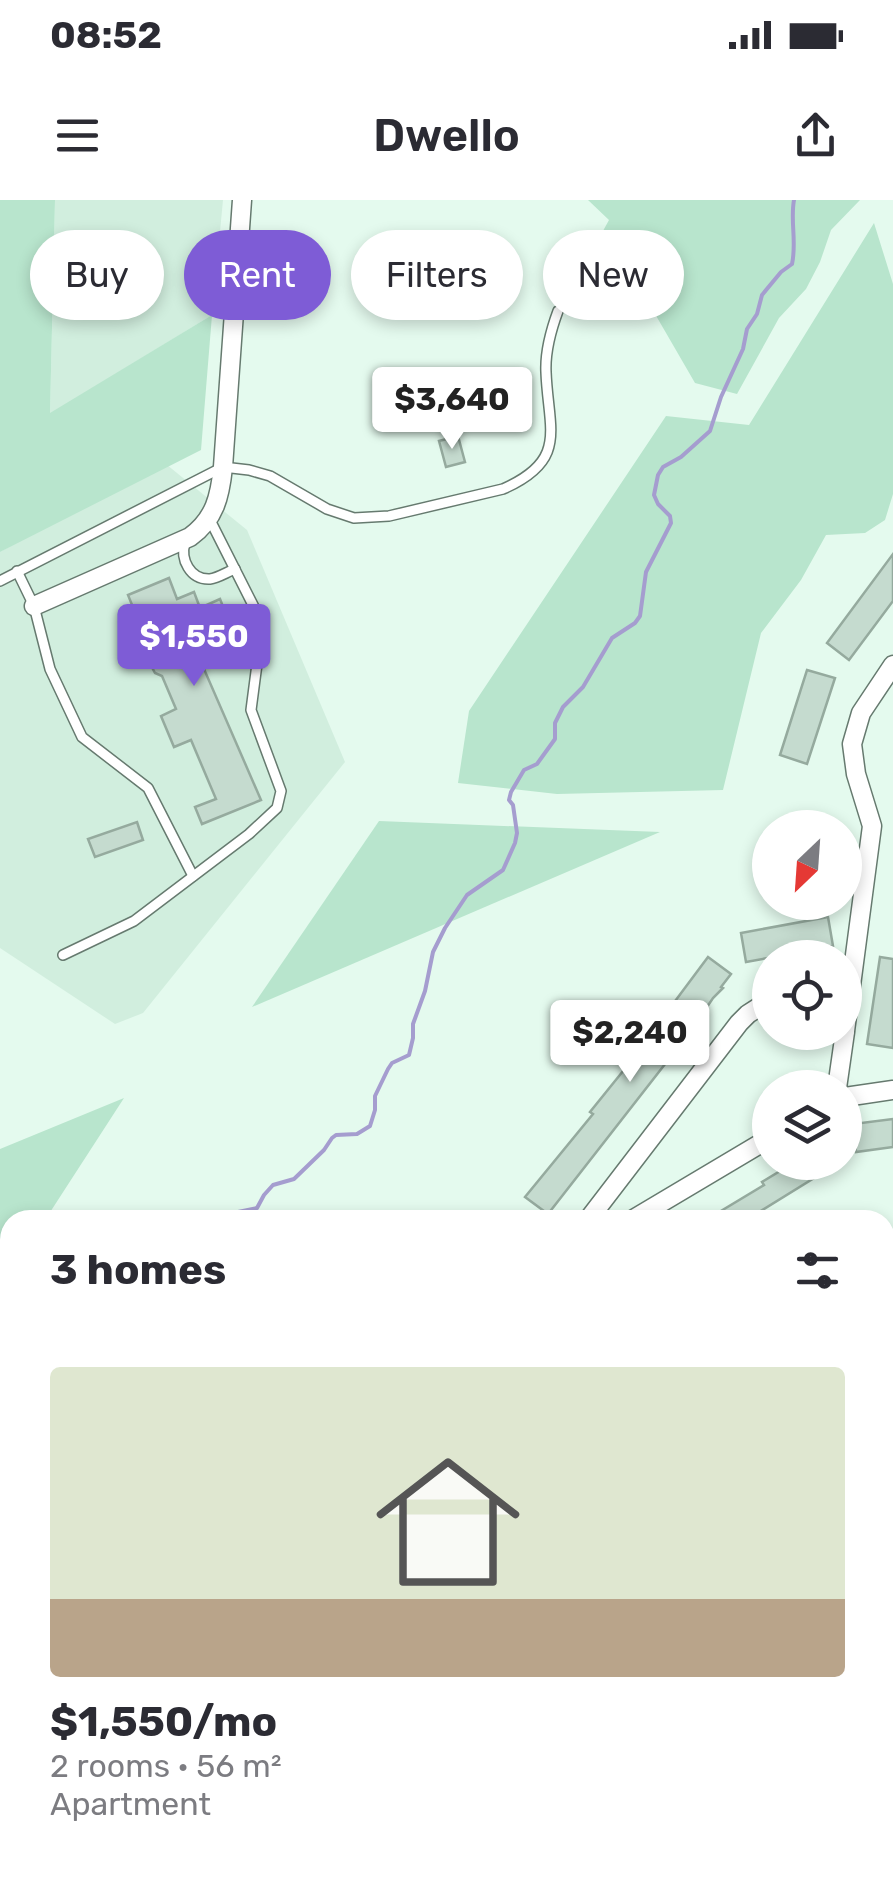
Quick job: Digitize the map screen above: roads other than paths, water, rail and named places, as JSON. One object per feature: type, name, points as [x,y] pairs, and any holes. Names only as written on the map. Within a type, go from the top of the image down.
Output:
[{"type":"street","points":[[34,606],[190,536],[210,518],[220,493],[242,200]]},
{"type":"street","points":[[855,940],[872,826],[856,774],[852,744],[861,713],[893,665]]},
{"type":"street","points":[[872,826],[893,820]]},
{"type":"street","points":[[596,1210],[739,1023],[752,1013]]},
{"type":"street","points":[[862,1095],[893,1090]]},
{"type":"street","points":[[649,1210],[752,1149]]},
{"type":"lane","points":[[2,578],[222,467],[270,476],[327,509],[354,518],[389,516],[504,489],[532,472],[549,449],[552,431],[546,370],[556,320]]},
{"type":"lane","points":[[63,955],[134,921],[277,808],[280,791],[251,710],[258,615],[210,518]]},
{"type":"lane","points":[[190,536],[182,555],[197,576],[214,578],[234,569]]},
{"type":"lane","points":[[17,571],[34,606],[50,669],[82,737],[148,788],[192,876]]},
{"type":"waterway","points":[[248,1210],[257,1208],[273,1185],[294,1179],[336,1135],[357,1134],[370,1126],[375,1096],[388,1069],[409,1055],[413,1024],[433,952],[467,895],[503,870],[515,843],[511,792],[524,770],[537,764],[555,739],[555,723],[563,707],[583,687],[612,638],[640,616],[646,572],[671,523],[654,495],[658,475],[710,431],[762,295],[792,264],[794,200]]}]
